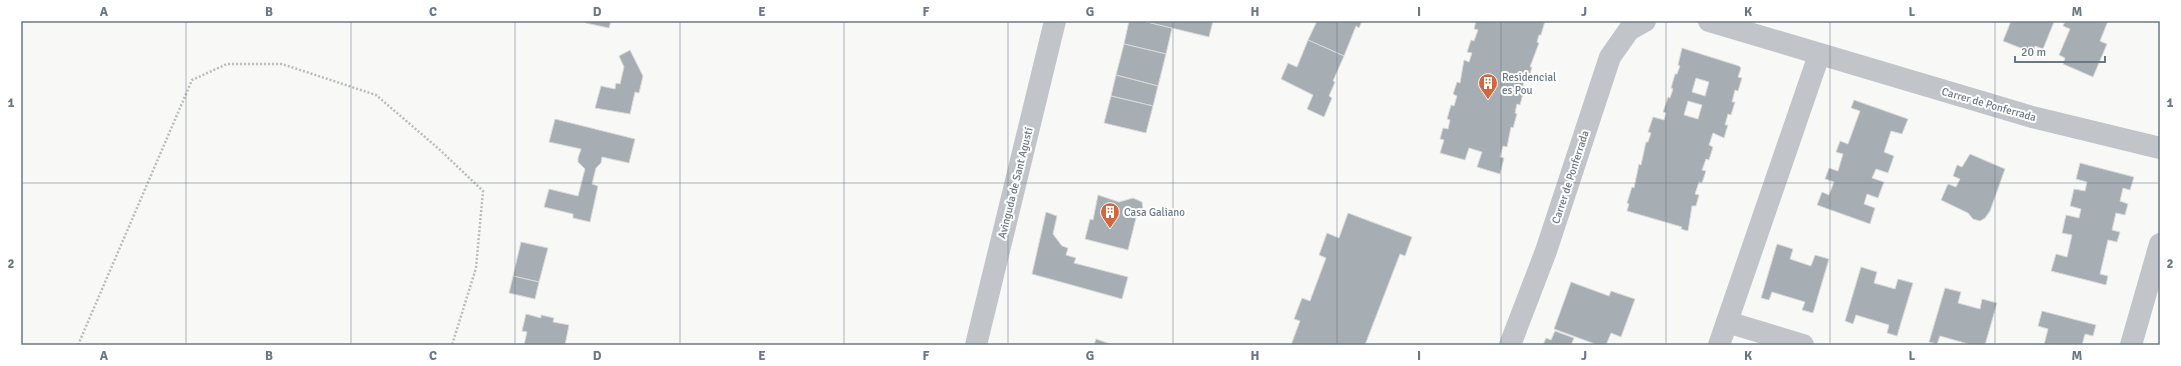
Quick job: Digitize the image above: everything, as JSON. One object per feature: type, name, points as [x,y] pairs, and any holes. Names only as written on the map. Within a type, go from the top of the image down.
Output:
[{"type":"street","name":"Avinguda de Sant Agustí","points":[[976,345],[1055,21]]},
{"type":"street","name":"Carrer de Ponferrada","points":[[1510,345],[1546,251],[1610,57],[1629,30],[1645,21]]},
{"type":"street","name":"Carrer de Ponferrada","points":[[1709,21],[1819,55],[2032,116],[2160,148]]},
{"type":"street","points":[[1719,345],[1819,55]]},
{"type":"street","points":[[2131,345],[2160,244]]},
{"type":"street","points":[[1727,322],[1803,345]]},
{"type":"path","points":[[78,345],[192,80],[227,64],[282,64],[376,96],[439,149],[483,191],[476,268],[452,345]]},
{"type":"building","points":[[586,21],[611,21],[609,28],[586,23]]},
{"type":"building","points":[[1129,21],[1143,21],[1172,28],[1166,54],[1124,44]]},
{"type":"building","points":[[1143,21],[1213,21],[1209,37]]},
{"type":"building","points":[[1317,21],[1362,21],[1359,28],[1356,26],[1344,56],[1308,40]]},
{"type":"building","name":"Residencial es Pou","points":[[1476,21],[1545,21],[1541,35],[1539,35],[1537,42],[1539,43],[1530,67],[1532,67],[1527,83],[1524,82],[1522,89],[1524,90],[1520,105],[1517,104],[1515,113],[1517,114],[1513,128],[1511,127],[1507,147],[1503,146],[1500,157],[1504,158],[1500,174],[1477,167],[1482,152],[1469,148],[1465,160],[1440,153],[1444,140],[1440,139],[1443,128],[1448,129],[1450,120],[1447,119],[1451,105],[1454,106],[1457,96],[1453,94],[1457,82],[1460,83],[1464,60],[1469,62],[1472,53],[1467,52],[1471,40],[1474,41],[1478,30],[1474,29]]},
{"type":"building","points":[[2011,21],[2054,22],[2043,49],[2035,46],[2033,53],[2003,41]]},
{"type":"building","points":[[2065,21],[2108,21],[2100,41],[2107,44],[2093,77],[2063,64],[2065,58],[2059,55],[2070,29],[2063,26]]},
{"type":"building","points":[[1308,40],[1344,56],[1333,81],[1335,82],[1329,96],[1332,98],[1324,117],[1307,109],[1313,95],[1281,79],[1288,63],[1297,67]]},
{"type":"building","points":[[1124,44],[1166,54],[1158,86],[1116,75]]},
{"type":"building","points":[[1682,48],[1739,66],[1741,68],[1738,77],[1742,78],[1738,91],[1735,90],[1732,102],[1735,102],[1731,115],[1728,114],[1725,125],[1728,125],[1724,138],[1713,133],[1709,145],[1713,147],[1709,160],[1706,159],[1702,170],[1706,171],[1702,183],[1699,182],[1695,194],[1699,195],[1696,206],[1692,206],[1688,231],[1681,229],[1682,227],[1627,211],[1629,204],[1627,203],[1632,187],[1634,188],[1639,164],[1641,165],[1646,142],[1648,142],[1651,133],[1648,132],[1653,117],[1664,120],[1666,113],[1663,112],[1668,97],[1670,98],[1673,89],[1671,88],[1675,74],[1677,74],[1680,66],[1678,65]],"holes":[[[1696,78],[1709,82],[1705,96],[1692,92]],[[1688,101],[1702,105],[1698,119],[1684,115]]]},
{"type":"building","points":[[630,50],[643,76],[639,93],[635,92],[630,114],[595,108],[601,86],[615,89],[616,83],[620,84],[624,67],[619,56]]},
{"type":"building","points":[[1116,75],[1158,86],[1153,106],[1111,96]]},
{"type":"building","points":[[1111,96],[1153,106],[1146,133],[1104,123]]},
{"type":"building","points":[[1854,100],[1908,119],[1902,134],[1891,131],[1884,152],[1894,156],[1888,173],[1876,169],[1872,178],[1884,182],[1878,198],[1867,194],[1864,204],[1875,208],[1870,224],[1817,205],[1822,192],[1829,195],[1834,182],[1825,179],[1829,168],[1838,171],[1843,154],[1836,152],[1840,141],[1848,144],[1860,111],[1851,108]]},
{"type":"building","points":[[555,119],[635,139],[629,163],[602,157],[601,163],[596,168],[592,184],[598,186],[590,222],[573,218],[573,214],[544,207],[549,189],[578,196],[585,169],[578,162],[581,149],[549,142]]},
{"type":"building","points":[[1970,154],[2005,169],[1990,211],[1985,218],[1980,221],[1973,219],[1968,213],[1941,200],[1948,184],[1956,187],[1960,179],[1953,176],[1957,165],[1962,167]]},
{"type":"building","points":[[2080,163],[2134,177],[2130,190],[2123,188],[2120,201],[2128,204],[2125,215],[2116,213],[2112,230],[2120,232],[2117,242],[2108,240],[2100,274],[2108,276],[2106,285],[2051,271],[2056,254],[2067,257],[2072,235],[2062,233],[2066,215],[2079,218],[2081,209],[2070,206],[2074,189],[2085,191],[2087,182],[2076,179]]},
{"type":"building","name":"Casa Galiano","points":[[1098,195],[1119,202],[1133,198],[1142,202],[1143,210],[1136,218],[1128,250],[1085,239],[1090,219],[1093,220]]},
{"type":"building","points":[[1046,212],[1057,216],[1053,234],[1062,246],[1068,248],[1066,255],[1076,258],[1074,263],[1128,277],[1122,299],[1032,274]]},
{"type":"building","points":[[1348,213],[1412,237],[1405,256],[1400,254],[1365,345],[1291,345],[1300,321],[1294,319],[1302,298],[1310,301],[1326,258],[1319,255],[1327,233],[1339,238]]},
{"type":"building","points":[[521,242],[548,248],[539,282],[513,276]]},
{"type":"building","points":[[1777,244],[1793,249],[1790,259],[1811,266],[1815,255],[1829,259],[1813,313],[1802,310],[1805,302],[1772,292],[1769,300],[1761,298]]},
{"type":"building","points":[[1861,267],[1877,272],[1874,283],[1895,289],[1898,279],[1913,283],[1897,336],[1887,333],[1889,325],[1856,315],[1853,324],[1845,321]]},
{"type":"building","points":[[513,276],[539,282],[535,299],[509,293]]},
{"type":"building","points":[[1571,282],[1609,296],[1611,291],[1635,299],[1621,337],[1611,333],[1606,345],[1598,345],[1554,329]]},
{"type":"building","points":[[1945,288],[1961,292],[1958,303],[1980,309],[1982,299],[1997,303],[1985,345],[1972,345],[1940,336],[1937,344],[1929,342]]},
{"type":"building","points":[[2042,311],[2096,325],[2093,336],[2085,334],[2082,345],[2044,345],[2048,329],[2038,326]]},
{"type":"building","points":[[526,314],[541,318],[541,315],[554,318],[553,322],[569,325],[565,345],[524,345],[527,332],[522,331]]},
{"type":"building","points":[[1555,331],[1574,338],[1571,345],[1543,345],[1546,338],[1551,340]]},
{"type":"building","points":[[1096,339],[1113,345],[1094,345]]},
{"type":"place","name":"Residencial es Pou","points":[[1488,100]]},
{"type":"place","name":"Casa Galiano","points":[[1110,229]]}]
